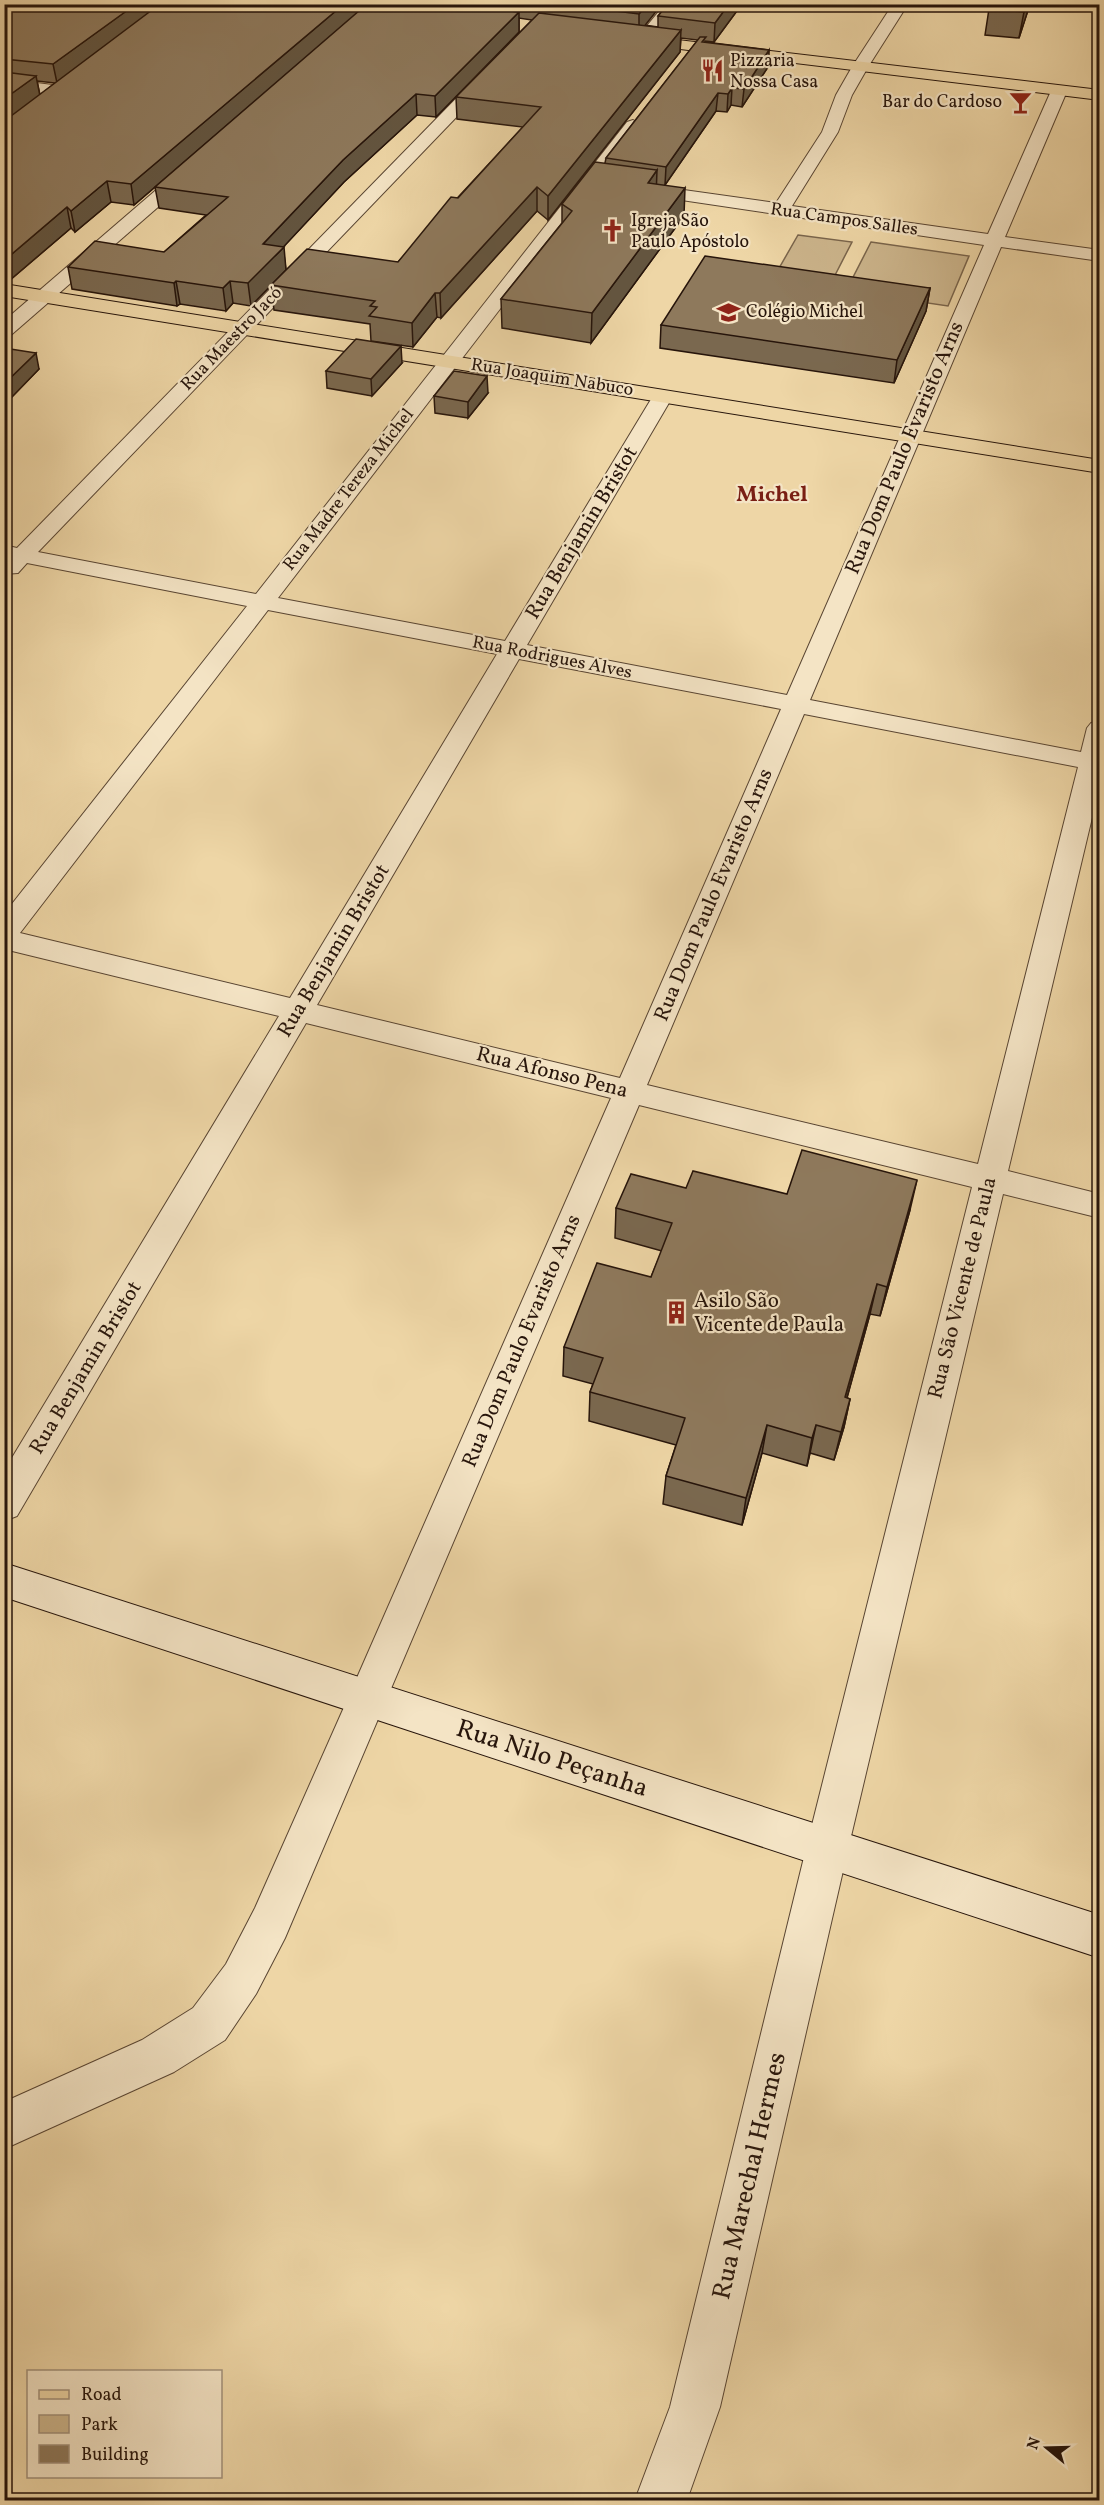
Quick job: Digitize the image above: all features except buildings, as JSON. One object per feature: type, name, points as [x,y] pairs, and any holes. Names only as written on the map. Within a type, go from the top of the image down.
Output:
[{"type":"main road","points":[[339,4],[421,14]]},
{"type":"main road","points":[[619,38],[1100,95]]},
{"type":"main road","name":"Rua Joaquim Nabuco","points":[[4,290],[1100,467]]},
{"type":"street","points":[[642,41],[673,4]]},
{"type":"street","points":[[780,211],[830,132],[844,94],[901,4]]},
{"type":"street","points":[[360,21],[385,8]]},
{"type":"street","points":[[680,65],[694,47]]},
{"type":"street","name":"Rua Maestro Jacó","points":[[4,573],[13,553],[242,328],[500,62]]},
{"type":"street","points":[[4,84],[66,88],[42,105]]},
{"type":"street","name":"Rua Dom Paulo Evaristo Arns","points":[[4,2126],[158,2056],[209,2024],[242,1979],[270,1923],[368,1699],[1059,91]]},
{"type":"street","name":"Rua Madre Tereza Michel","points":[[4,934],[645,110]]},
{"type":"street","points":[[4,331],[204,158]]},
{"type":"street","name":"Rua Campos Salles","points":[[589,182],[1100,256]]},
{"type":"street","name":"Rua Benjamin Bristot","points":[[4,1505],[663,396]]},
{"type":"street","name":"Rua Rodrigues Alves","points":[[13,553],[1095,763]]},
{"type":"street","name":"Rua São Vicente de Paula","points":[[827,1848],[990,1179],[1095,763],[1100,728]]},
{"type":"street","name":"Rua Afonso Pena","points":[[4,939],[1100,1206]]},
{"type":"street","name":"Rua Nilo Peçanha","points":[[4,1580],[1100,1937]]},
{"type":"street","name":"Rua Marechal Hermes","points":[[660,2500],[669,2483],[695,2407],[827,1848]]},
{"type":"green space","points":[[798,235],[852,242],[830,285],[774,277]]},
{"type":"green space","points":[[871,242],[969,256],[948,306],[846,291]]},
{"type":"place","name":"Pizzaria Nossa Casa","points":[[712,71]]},
{"type":"place","name":"Bar do Cardoso","points":[[1020,102]]},
{"type":"place","name":"Igreja São Paulo Apóstolo","points":[[613,231]]},
{"type":"place","name":"Colégio Michel","points":[[728,312]]},
{"type":"place","name":"Asilo São Vicente de Paula","points":[[676,1313]]},
{"type":"district","name":"Michel","points":[[772,495]]}]
